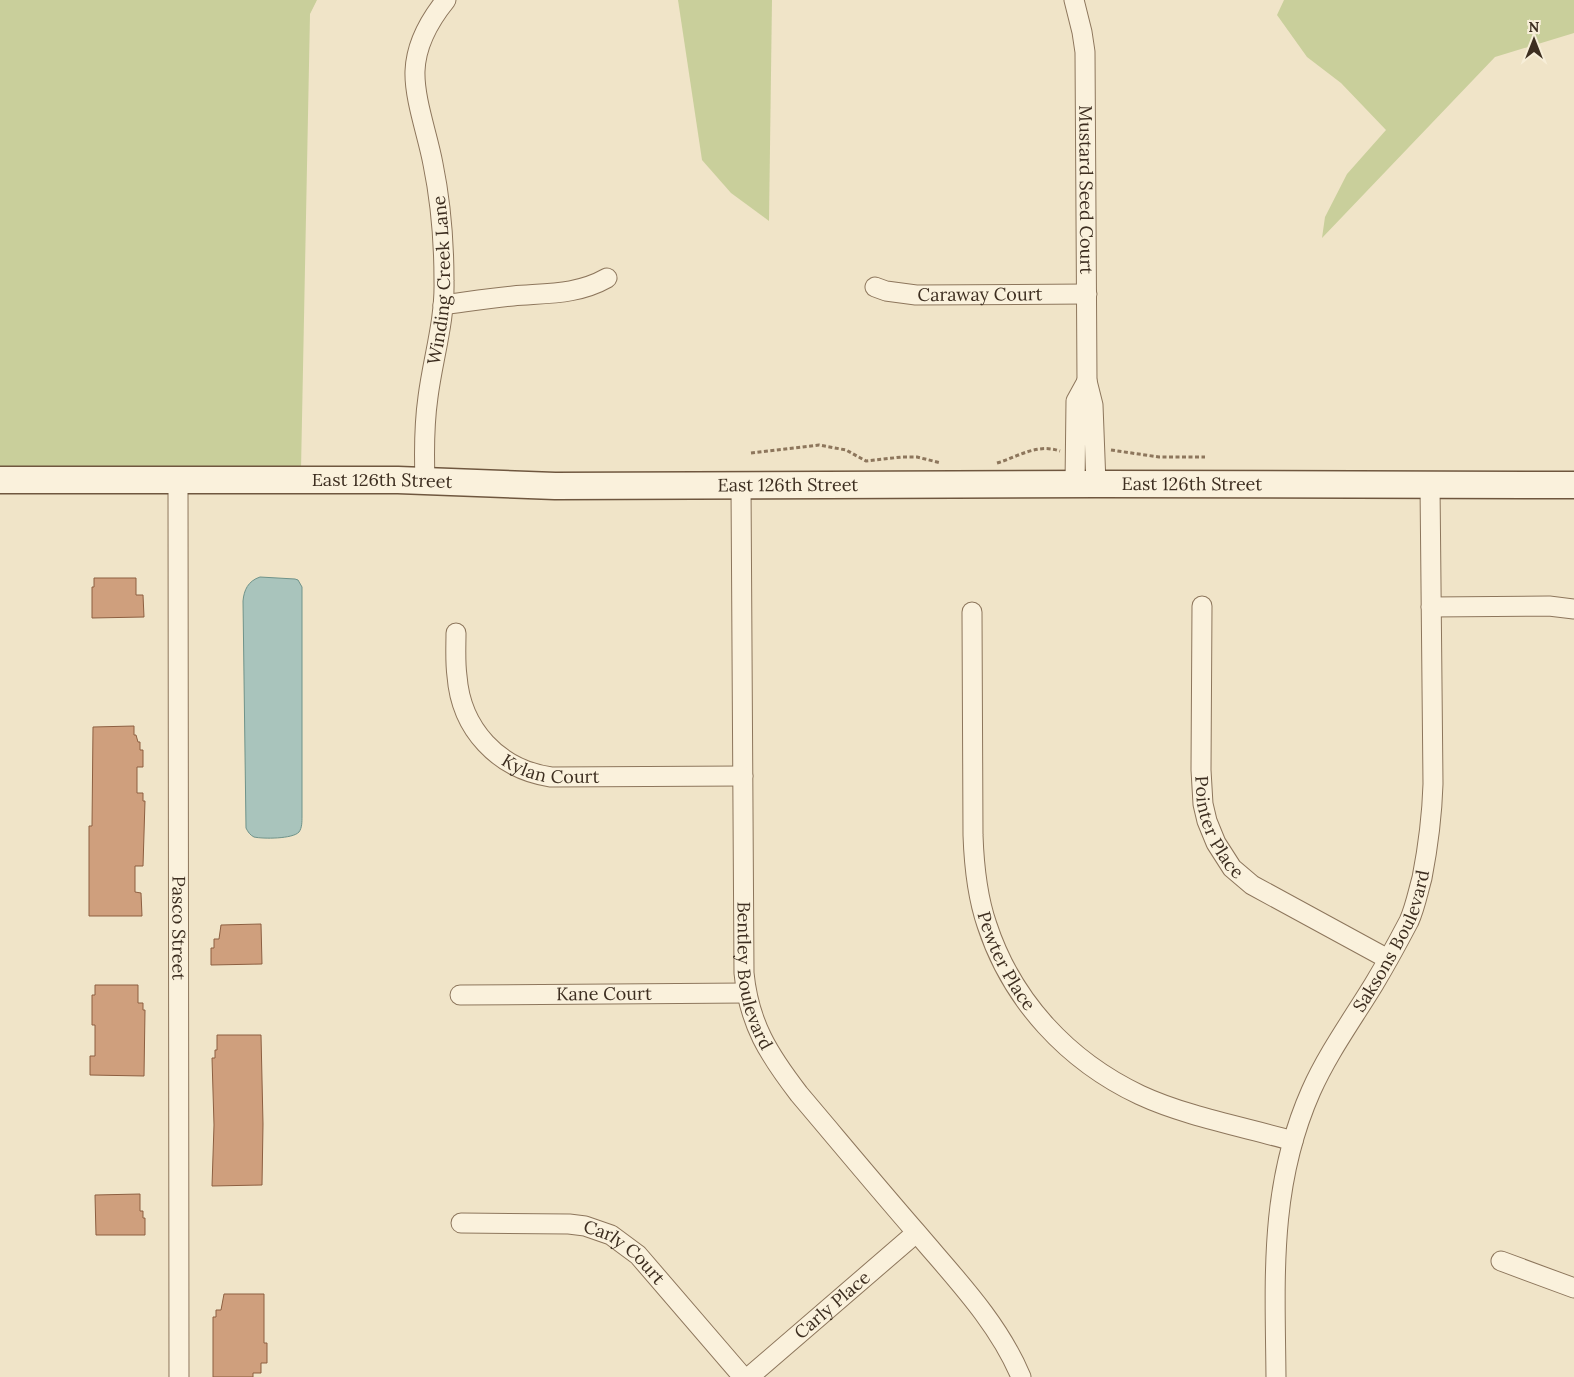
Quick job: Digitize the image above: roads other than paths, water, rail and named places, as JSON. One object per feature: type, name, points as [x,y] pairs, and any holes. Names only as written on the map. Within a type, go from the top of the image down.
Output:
[{"type":"main road","name":"East 126th Street","points":[[0,480],[425,480],[555,486],[1574,485]]},
{"type":"street","name":"Winding Creek Lane","points":[[425,480],[425,417],[441,324],[444,283],[442,222],[437,184],[417,92],[415,71],[423,33],[446,0]]},
{"type":"street","name":"Mustard Seed Court","points":[[1074,0],[1085,52],[1087,381],[1092,405],[1085,484]]},
{"type":"street","points":[[443,305],[501,297],[572,292],[595,285],[607,278]]},
{"type":"street","name":"Caraway Court","points":[[875,287],[892,292],[916,295],[1087,294]]},
{"type":"street","name":"Pasco Street","points":[[178,479],[179,1377]]},
{"type":"street","name":"Bentley Boulevard","points":[[741,485],[742,776],[746,993],[756,1023],[776,1065],[946,1267],[995,1329],[1015,1363],[1020,1377]]},
{"type":"street","name":"Saksons Boulevard","points":[[1276,1377],[1276,1240],[1283,1184],[1292,1141],[1310,1091],[1323,1066],[1340,1036],[1374,985],[1409,920],[1417,898],[1426,856],[1432,817],[1430,485]]},
{"type":"street","name":"Pointer Place","points":[[1202,606],[1201,770],[1203,804],[1216,844],[1232,868],[1252,885],[1388,959]]},
{"type":"street","points":[[1431,607],[1549,606],[1574,609]]},
{"type":"street","name":"Pewter Place","points":[[972,612],[974,866],[987,925],[1007,971],[1021,995],[1047,1028],[1076,1056],[1104,1076],[1140,1095],[1172,1108],[1292,1141]]},
{"type":"street","name":"Kylan Court","points":[[456,633],[457,676],[464,710],[477,734],[489,748],[515,766],[532,773],[551,777],[742,776]]},
{"type":"street","name":"Kane Court","points":[[460,995],[746,993]]},
{"type":"street","name":"Carly Court","points":[[461,1223],[570,1224],[585,1226],[611,1235],[638,1255],[743,1377]]},
{"type":"street","name":"Carly Place","points":[[748,1377],[916,1233]]},
{"type":"street","points":[[1501,1261],[1574,1288]]},
{"type":"water","points":[[260,577],[295,579],[298,580],[302,587],[302,823],[299,832],[296,834],[278,838],[254,837],[246,828],[243,601],[247,586]]}]
